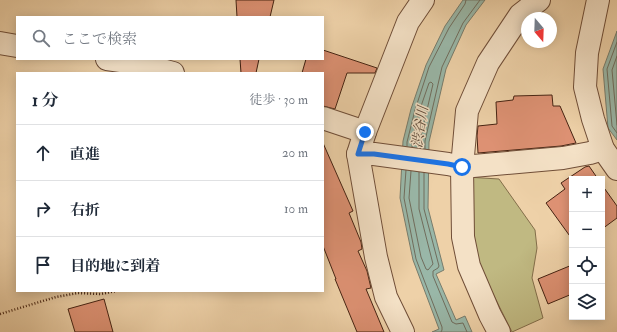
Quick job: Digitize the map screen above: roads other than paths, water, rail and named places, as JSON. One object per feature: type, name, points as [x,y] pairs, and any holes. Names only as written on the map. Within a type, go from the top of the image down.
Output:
[{"type":"street","points":[[403,332],[386,297],[376,257],[365,132],[408,22],[423,0]]},
{"type":"street","points":[[499,332],[469,266],[463,237],[455,165],[467,111],[488,63],[520,15],[539,0]]},
{"type":"street","points":[[598,0],[587,53],[585,86],[592,119],[603,150],[617,170]]},
{"type":"street","points":[[0,43],[16,46]]},
{"type":"street","points":[[114,60],[135,63],[169,72]]},
{"type":"street","points":[[324,118],[365,132]]},
{"type":"street","points":[[366,154],[455,165],[563,158],[603,150]]},
{"type":"water","name":"渋谷川","points":[[463,0],[485,0],[466,25],[446,69],[429,142],[428,208],[444,270],[436,274],[456,320],[465,316],[472,332],[432,332],[439,329],[413,260],[400,198],[403,141],[411,109],[426,65],[445,26]]},
{"type":"water","points":[[617,31],[617,140],[608,128],[603,69]]}]
